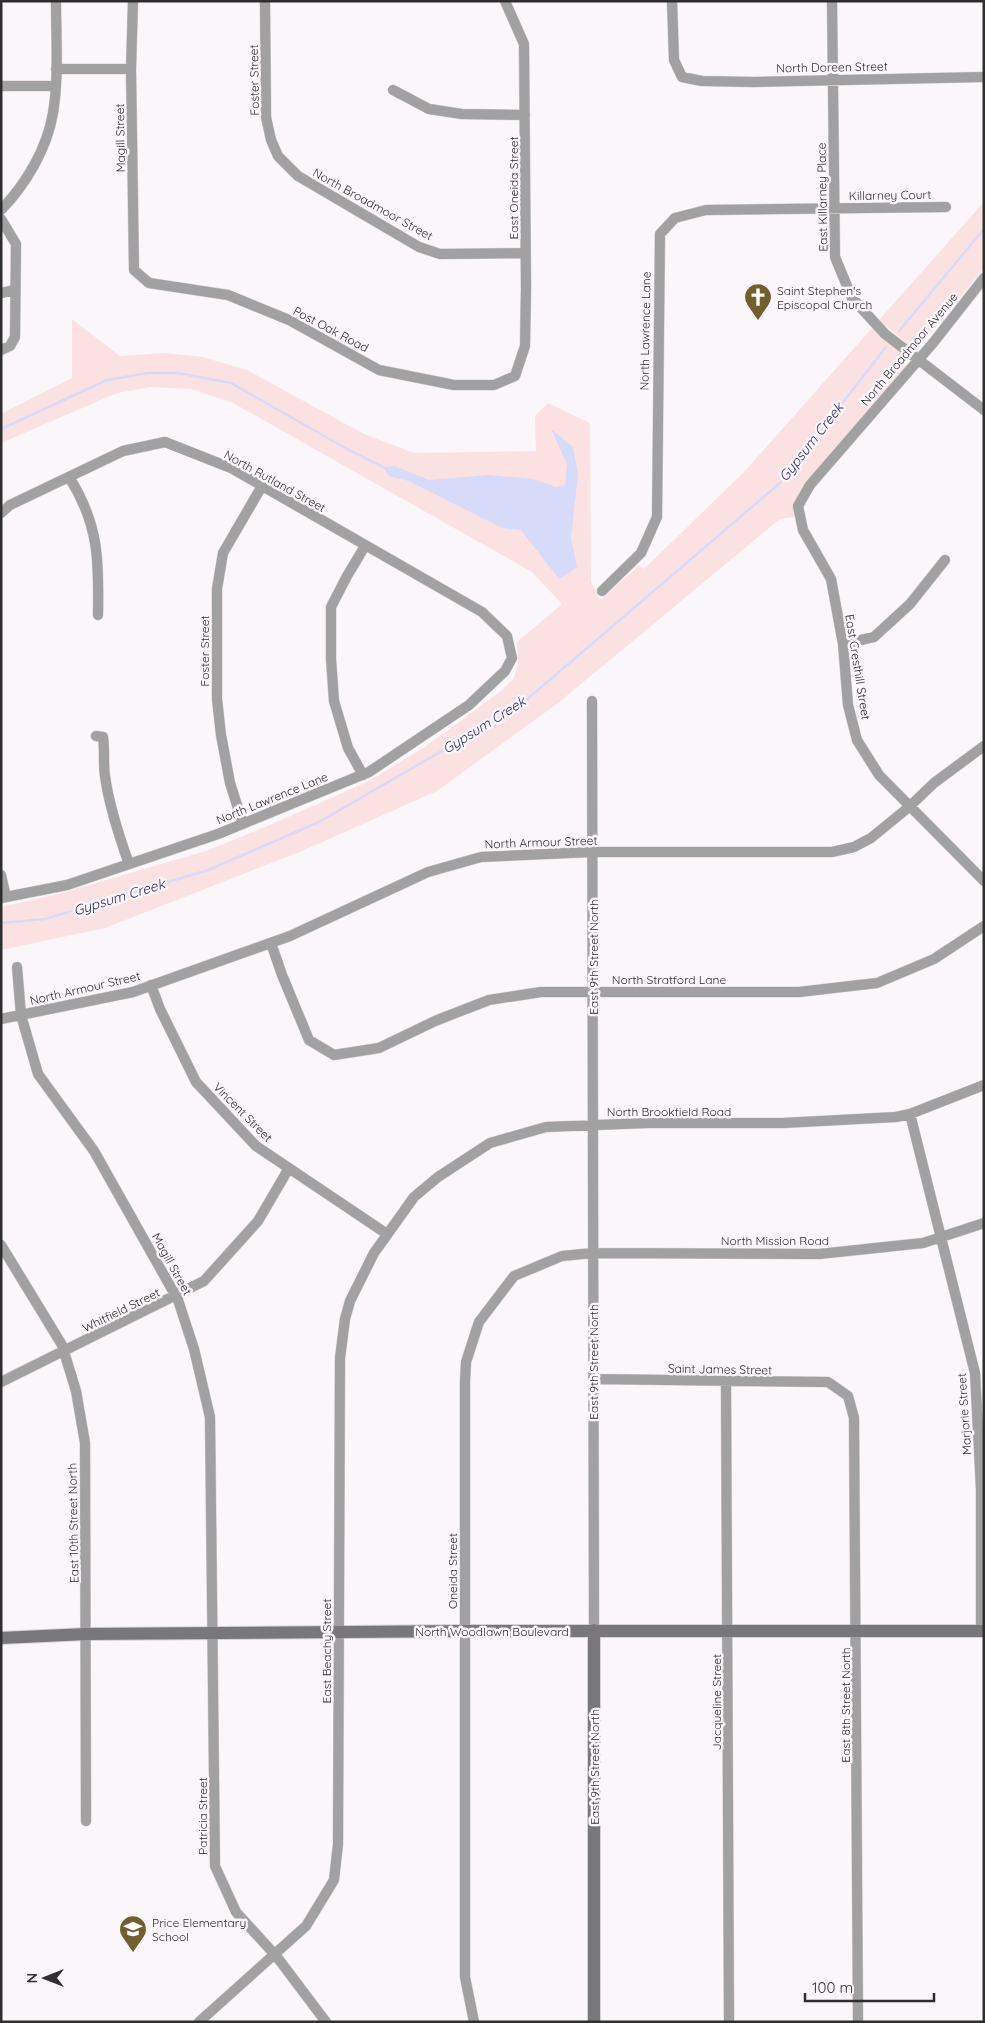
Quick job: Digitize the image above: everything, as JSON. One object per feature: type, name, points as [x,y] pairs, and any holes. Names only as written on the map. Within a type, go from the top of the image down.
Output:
[{"type":"main road","name":"North Woodlawn Boulevard","points":[[1,1638],[86,1634],[594,1630],[982,1631]]},
{"type":"main road","name":"East 9th Street North","points":[[594,1630],[594,2022]]},
{"type":"street","points":[[1,210],[17,194],[43,146],[53,114],[56,70],[56,1]]},
{"type":"street","name":"Magill Street","points":[[133,1],[131,69],[134,270],[138,274]]},
{"type":"street","name":"Foster Street","points":[[265,1],[266,117],[271,140],[278,156]]},
{"type":"street","name":"East Oneida Street","points":[[505,1],[524,44],[525,346],[515,376]]},
{"type":"street","name":"North Doreen Street","points":[[672,1],[674,60],[682,76],[702,81],[984,77]]},
{"type":"street","name":"East Killarney Place","points":[[832,1],[835,257],[852,298],[884,334],[918,360]]},
{"type":"street","points":[[56,70],[131,69]]},
{"type":"street","points":[[1,86],[55,86]]},
{"type":"street","points":[[393,90],[429,109],[462,114],[525,115]]},
{"type":"street","name":"North Broadmoor Street","points":[[278,156],[298,176],[419,247],[440,254],[525,253]]},
{"type":"street","name":"Killarney Court","points":[[834,208],[946,207]]},
{"type":"street","name":"North Lawrence Lane","points":[[602,591],[641,553],[657,517],[660,234],[675,218],[706,210],[834,208]]},
{"type":"street","points":[[1,219],[16,244],[15,337],[10,346],[1,350]]},
{"type":"street","name":"Post Oak Road","points":[[138,274],[149,283],[228,295],[289,320],[379,370],[454,385],[494,385],[515,376]]},
{"type":"street","name":"North Broadmoor Avenue","points":[[798,506],[810,485],[918,360],[984,278]]},
{"type":"street","points":[[1,293],[15,290]]},
{"type":"street","points":[[918,360],[984,410]]},
{"type":"street","name":"North Rutland Street","points":[[1,513],[10,505],[123,451],[165,442],[231,468],[482,612],[507,636],[510,652]]},
{"type":"street","points":[[69,477],[82,497],[95,537],[98,615]]},
{"type":"street","name":"Foster Street","points":[[242,824],[230,783],[221,735],[217,690],[217,588],[223,553],[262,486]]},
{"type":"street","name":"East Cresthill Street","points":[[798,506],[803,530],[830,580],[843,644],[848,705],[857,740],[879,775],[984,881]]},
{"type":"street","points":[[363,775],[348,748],[334,701],[331,659],[331,607],[365,546]]},
{"type":"street","points":[[843,644],[874,637],[910,604],[945,560]]},
{"type":"street","name":"North Lawrence Lane","points":[[3,897],[66,885],[129,864],[242,824],[363,775],[468,705],[505,671],[512,658],[510,652]]},
{"type":"street","name":"East 9th Street North","points":[[592,701],[594,1630]]},
{"type":"street","points":[[96,736],[103,737],[105,776],[117,831],[129,864]]},
{"type":"street","name":"North Armour Street","points":[[1,1019],[133,992],[271,943],[437,869],[481,857],[592,852],[832,852],[854,847],[871,838],[910,807],[934,783],[984,746]]},
{"type":"street","points":[[1,875],[3,897]]},
{"type":"street","name":"North Stratford Lane","points":[[271,943],[309,1040],[334,1055],[379,1048],[435,1021],[489,1000],[541,992],[593,990],[799,992],[877,983],[934,959],[984,926]]},
{"type":"street","name":"Magill Street","points":[[17,967],[21,1015],[38,1074],[94,1151],[176,1296],[194,1349],[210,1417],[213,1633]]},
{"type":"street","name":"Vincent Street","points":[[151,985],[160,1009],[196,1082],[256,1146],[387,1234]]},
{"type":"street","name":"North Brookfield Road","points":[[387,1234],[414,1197],[438,1177],[490,1143],[546,1126],[783,1123],[896,1117],[910,1114],[984,1085]]},
{"type":"street","name":"Marjorie Street","points":[[910,1114],[975,1373],[981,1489],[982,1631]]},
{"type":"street","name":"Whitfield Street","points":[[1,1382],[204,1282],[258,1221],[289,1168]]},
{"type":"street","name":"North Mission Road","points":[[593,1253],[819,1254],[923,1243],[984,1223]]},
{"type":"street","name":"East Beachy Street","points":[[199,2022],[306,1926],[334,1880],[338,1844],[340,1358],[345,1319],[350,1301],[374,1253],[387,1234]]},
{"type":"street","name":"East 10th Street North","points":[[1,1245],[62,1345],[76,1391],[85,1443],[86,1821]]},
{"type":"street","name":"Oneida Street","points":[[474,2022],[465,1977],[464,1382],[466,1362],[479,1322],[514,1276],[562,1256],[593,1253]]},
{"type":"street","name":"Saint James Street","points":[[593,1379],[828,1382],[843,1392]]},
{"type":"street","name":"Jacqueline Street","points":[[726,1382],[729,2022]]},
{"type":"street","name":"East 8th Street North","points":[[843,1392],[848,1396],[854,1418],[857,1631],[858,2022]]},
{"type":"street","name":"Patricia Street","points":[[213,1633],[215,1866],[236,1912],[275,1955],[326,2022]]},
{"type":"shaded area","points":[[984,202],[984,268],[918,349],[912,348],[879,320]]},
{"type":"shaded area","points":[[72,319],[120,356],[164,353],[203,357],[247,370],[364,434],[414,453],[536,451],[535,416],[548,403],[590,423],[591,582],[601,600],[639,565],[644,569],[744,472],[872,328],[906,359],[905,368],[805,483],[797,499],[794,517],[780,519],[558,703],[437,791],[302,851],[105,928],[1,950],[1,907],[58,894],[206,851],[369,781],[425,747],[501,691],[514,678],[518,664],[517,642],[562,604],[532,572],[233,403],[191,389],[152,387],[117,393],[1,443],[1,414],[72,378]]},
{"type":"water","points":[[551,429],[573,447],[578,474],[571,538],[577,567],[559,579],[521,530],[502,528],[409,481],[389,476],[383,467],[395,466],[429,480],[488,475],[533,479],[556,487],[565,485],[567,464]]},
{"type":"waterway","name":"Gypsum Creek","points":[[899,331],[984,229]]},
{"type":"waterway","name":"Gypsum Creek","points":[[1,923],[45,919],[208,870],[319,822],[518,707],[780,483],[886,347]]},
{"type":"waterway","points":[[1,429],[107,380],[148,373],[178,373],[231,383],[347,449],[383,467]]},
{"type":"place","name":"Saint Stephen's Episcopal Church","points":[[758,321]]},
{"type":"place","name":"Price Elementary School","points":[[133,1953]]}]
